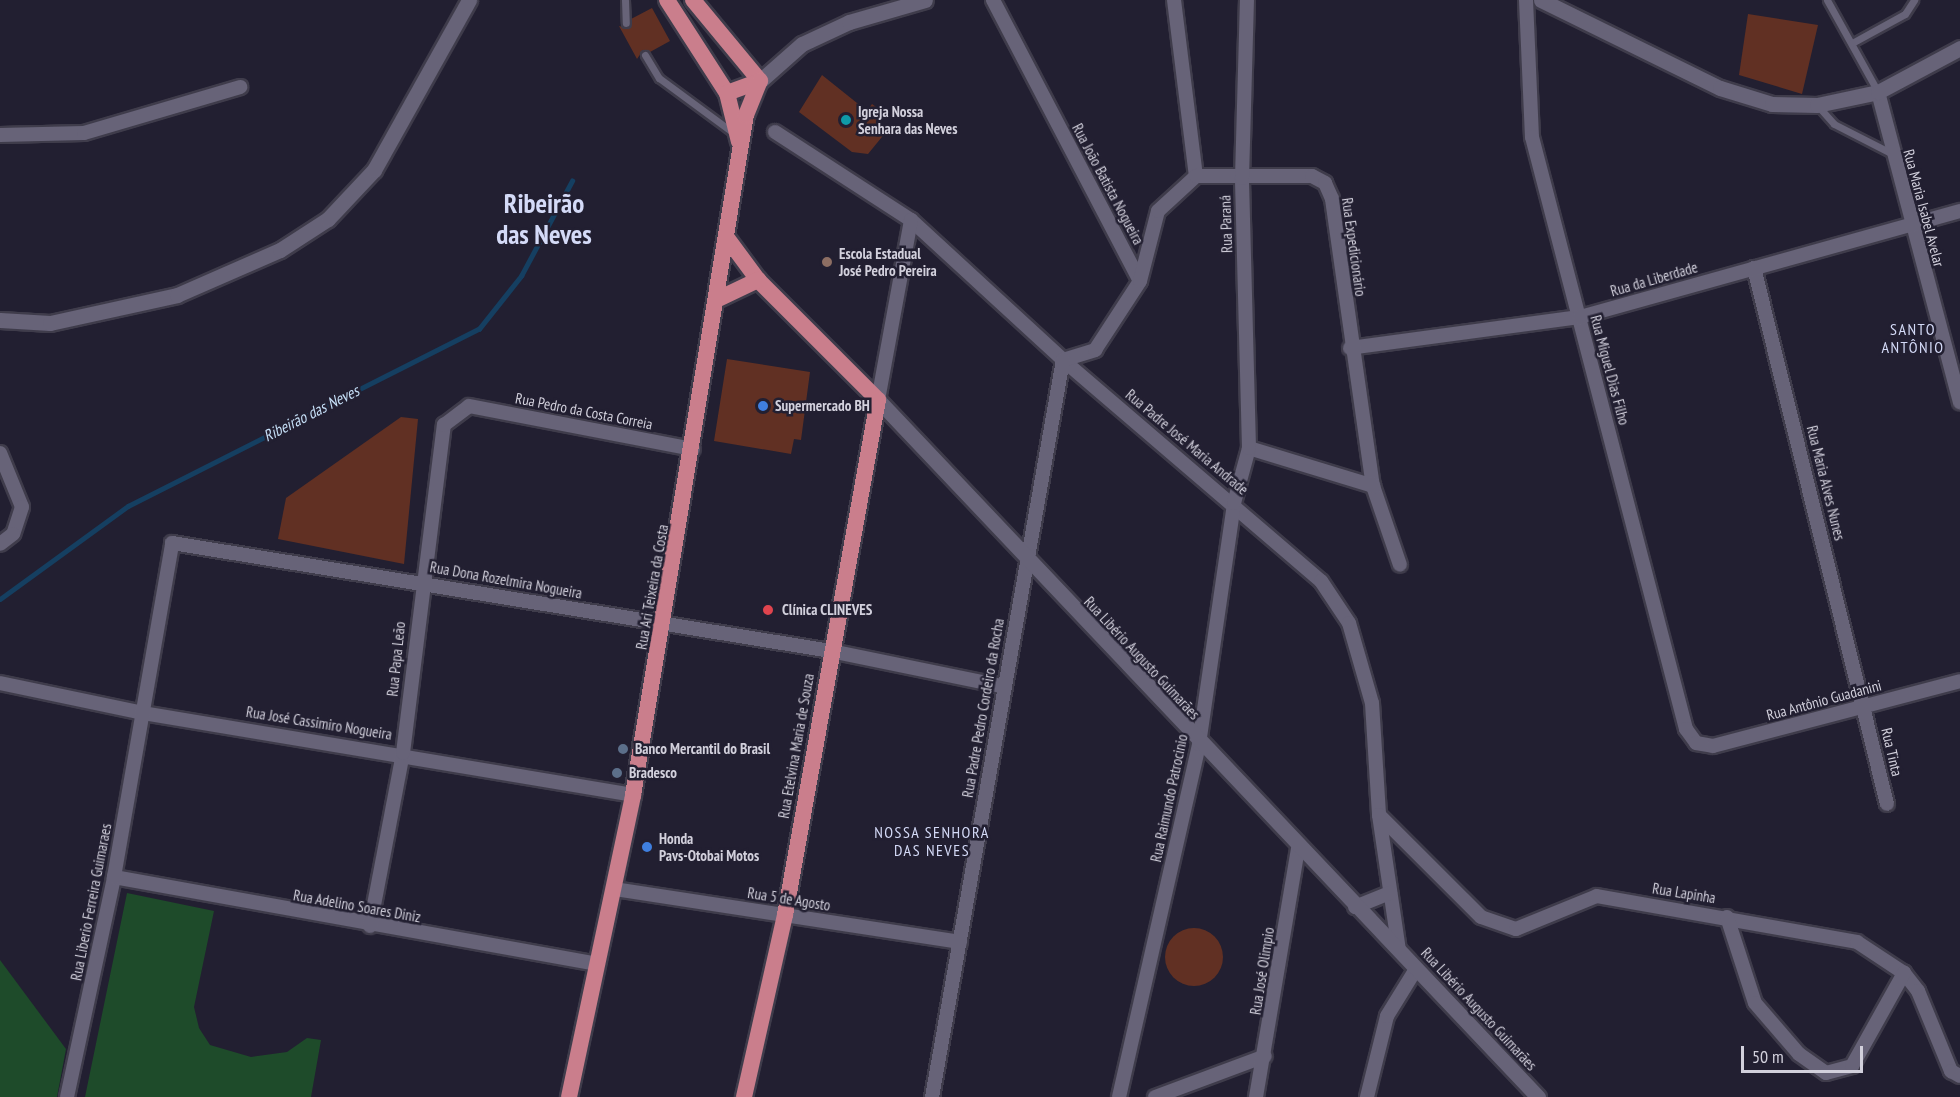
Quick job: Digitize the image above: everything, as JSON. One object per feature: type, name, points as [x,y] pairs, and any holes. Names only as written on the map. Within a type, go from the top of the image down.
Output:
[{"type":"highway","points":[[666,0],[727,93],[739,142]]},
{"type":"highway","points":[[693,0],[760,81],[727,93]]},
{"type":"highway","name":"Rua Ari Teixeira da Costa","points":[[569,1097],[633,795],[664,623],[728,238],[739,142],[746,115],[760,81]]},
{"type":"highway","name":"Rua Libério Augusto Guimarães","points":[[728,238],[759,280],[878,400]]},
{"type":"highway","points":[[717,300],[759,280]]},
{"type":"highway","name":"Rua Etelvina Maria de Souza","points":[[744,1097],[785,915],[878,400]]},
{"type":"street","points":[[0,320],[50,323],[177,295],[280,250],[328,219],[374,170],[469,0]]},
{"type":"street","points":[[760,81],[802,44],[849,21],[925,0]]},
{"type":"street","name":"Rua João Batista Nogueira","points":[[993,0],[1140,281]]},
{"type":"street","points":[[1063,360],[1095,350],[1140,281],[1158,211],[1196,176],[1174,0]]},
{"type":"street","name":"Rua Paraná","points":[[1234,503],[1249,448],[1242,178],[1247,0]]},
{"type":"street","name":"Rua Miguel Dias Filho","points":[[1526,0],[1532,137],[1686,729],[1696,742]]},
{"type":"street","points":[[1540,0],[1720,88],[1772,104],[1817,105],[1878,92],[1960,48]]},
{"type":"street","points":[[0,135],[84,133],[240,87]]},
{"type":"street","name":"Rua Maria Isabel Avelar","points":[[1878,92],[1891,153],[1960,402]]},
{"type":"street","name":"Rua Padre José Maria Andrade","points":[[775,132],[911,220],[1063,360],[1234,503],[1321,581],[1349,623],[1372,703],[1379,815],[1399,951]]},
{"type":"street","name":"Rua Expedicionário","points":[[1196,176],[1242,178],[1312,176],[1325,183],[1332,199],[1350,348],[1373,486],[1400,565]]},
{"type":"street","name":"Rua da Liberdade","points":[[1350,348],[1580,317],[1911,222],[1960,211]]},
{"type":"street","points":[[878,400],[911,220]]},
{"type":"street","name":"Rua Maria Alves Nunes","points":[[1754,268],[1865,706]]},
{"type":"street","name":"Rua Padre Pedro Cordeiro da Rocha","points":[[932,1097],[1002,686],[1063,360]]},
{"type":"street","name":"Rua Libério Augusto Guimarães","points":[[878,400],[1026,561],[1298,849],[1538,1097]]},
{"type":"street","name":"Rua Pedro da Costa Correia","points":[[469,406],[693,448]]},
{"type":"street","name":"Rua Papa Leão","points":[[370,926],[403,753],[421,582],[444,425],[469,406]]},
{"type":"street","points":[[1249,448],[1373,486]]},
{"type":"street","points":[[0,453],[22,507],[13,534],[0,544]]},
{"type":"street","name":"Rua Raimundo Patrocinio","points":[[1119,1097],[1199,744],[1234,503]]},
{"type":"street","name":"Rua Dona Rozelmira Nogueira","points":[[143,713],[172,543],[831,651],[1002,686]]},
{"type":"street","name":"Rua Antônio Guadanini","points":[[1696,742],[1713,746],[1960,681]]},
{"type":"street","name":"Rua José Cassimiro Nogueira","points":[[0,683],[143,713],[403,753],[633,795]]},
{"type":"street","name":"Rua Tinta","points":[[1865,706],[1887,804]]},
{"type":"street","name":"Rua Liberio Ferreira Guimaraes","points":[[67,1097],[114,877],[143,713]]},
{"type":"street","name":"Rua Lapinha","points":[[1379,815],[1481,917],[1516,929],[1597,896],[1727,917],[1857,942],[1904,973],[1918,991],[1951,1071],[1960,1076]]},
{"type":"street","name":"Rua José Olimpio","points":[[1256,1097],[1265,1056],[1298,849]]},
{"type":"street","name":"Rua Adelino Soares Diniz","points":[[114,877],[370,926],[596,964]]},
{"type":"street","name":"Rua 5 de Agosto","points":[[614,889],[960,942]]},
{"type":"street","points":[[1355,907],[1390,893]]},
{"type":"street","points":[[1727,917],[1755,1003],[1799,1054],[1826,1073],[1852,1066],[1904,973]]},
{"type":"street","points":[[1367,1097],[1388,1016],[1416,969]]},
{"type":"street","points":[[1155,1097],[1265,1056]]},
{"type":"lane","points":[[626,0],[626,22]]},
{"type":"lane","points":[[1827,0],[1878,92]]},
{"type":"lane","points":[[1852,43],[1905,14],[1914,0]]},
{"type":"lane","points":[[645,55],[659,78],[739,142]]},
{"type":"lane","points":[[1817,105],[1834,124],[1891,153]]},
{"type":"green space","points":[[127,893],[214,911],[194,1007],[199,1028],[210,1045],[251,1057],[287,1052],[307,1038],[321,1040],[311,1097],[85,1097]]},
{"type":"green space","points":[[0,960],[66,1049],[57,1097],[0,1097]]},
{"type":"building","points":[[652,8],[670,41],[650,52],[643,50],[637,59],[619,26],[628,28],[631,19]]},
{"type":"building","points":[[1748,14],[1818,25],[1802,94],[1739,75]]},
{"type":"building","name":"Igreja Nossa Senhara das Neves","points":[[822,75],[867,111],[872,104],[887,115],[877,125],[886,132],[868,154],[852,152],[799,112]]},
{"type":"building","name":"Supermercado BH","points":[[727,359],[810,372],[801,440],[794,439],[791,454],[714,441]]},
{"type":"building","points":[[401,417],[418,419],[404,564],[278,539],[286,498]]},
{"type":"building","points":[[1188,928],[1200,928],[1215,936],[1223,951],[1223,963],[1215,978],[1200,986],[1188,986],[1173,978],[1165,963],[1165,951],[1173,936]]},
{"type":"waterway","name":"Ribeirão das Neves","points":[[0,599],[128,506],[479,329],[521,276],[572,181]]},
{"type":"place","name":"Igreja Nossa Senhara das Neves","points":[[846,120]]},
{"type":"place","name":"Escola Estadual José Pedro Pereira","points":[[827,262]]},
{"type":"place","name":"Supermercado BH","points":[[763,406]]},
{"type":"place","name":"Clínica CLINEVES","points":[[768,610]]},
{"type":"place","name":"Banco Mercantil do Brasil","points":[[623,749]]},
{"type":"place","name":"Bradesco","points":[[617,773]]},
{"type":"place","name":"Honda Pavs-Otobai Motos","points":[[647,847]]},
{"type":"district","name":"Ribeirão das Neves","points":[[544,218]]},
{"type":"district","name":"SANTO ANTÔNIO","points":[[1913,338]]},
{"type":"district","name":"NOSSA SENHORA DAS NEVES","points":[[932,841]]}]
